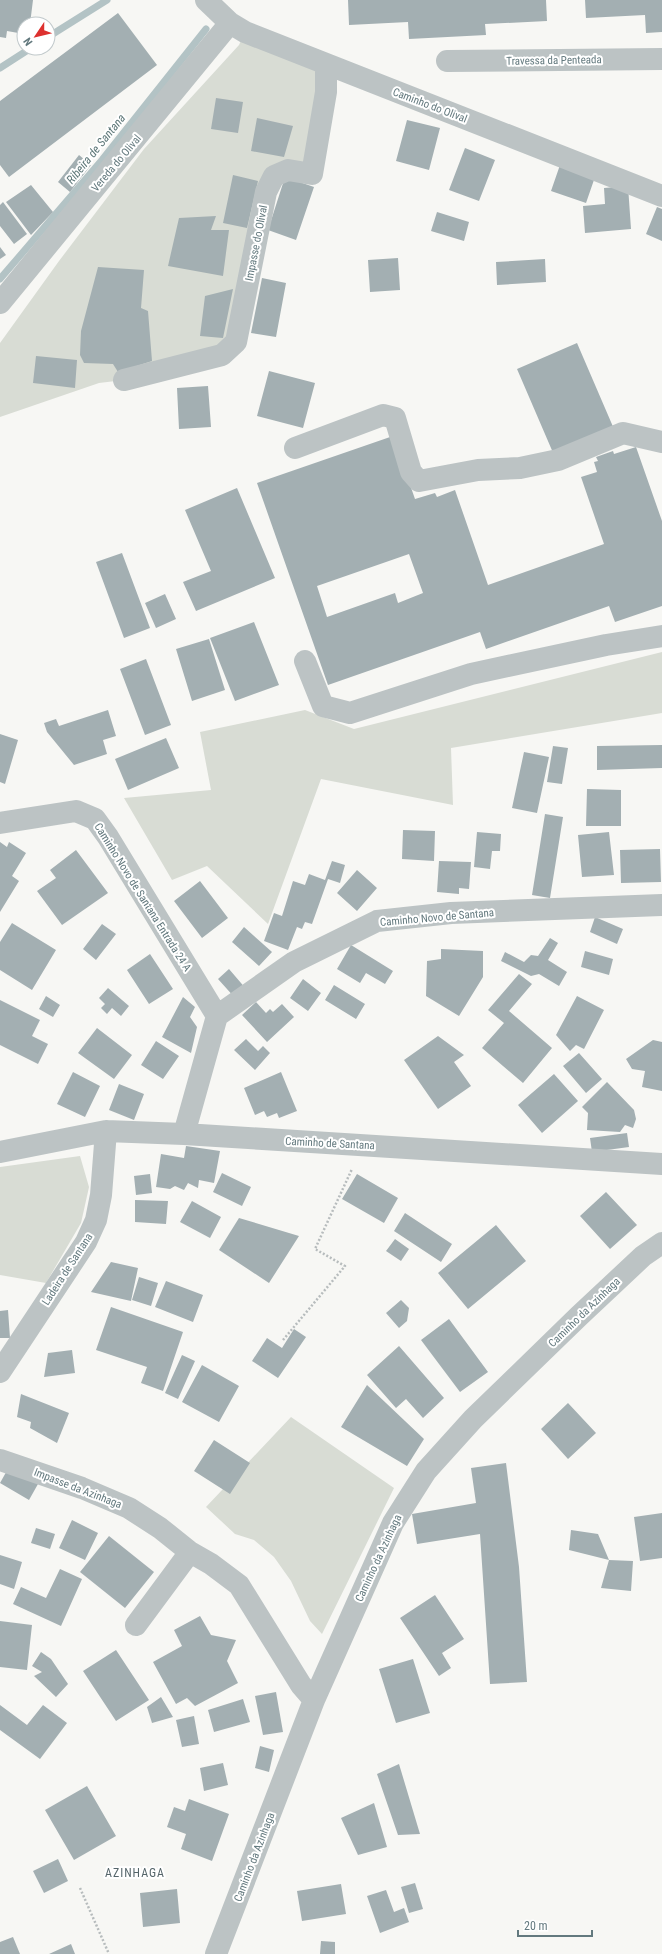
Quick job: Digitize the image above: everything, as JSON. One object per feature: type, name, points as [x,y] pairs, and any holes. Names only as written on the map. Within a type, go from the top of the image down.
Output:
[{"type":"street","name":"Caminho do Olival","points":[[207,0],[230,23],[245,32],[662,196]]},
{"type":"street","name":"Vereda do Olival","points":[[0,302],[230,23]]},
{"type":"street","name":"Travessa da Penteada","points":[[447,61],[662,59]]},
{"type":"street","name":"Impasse do Olival","points":[[124,380],[222,355],[236,342],[266,192],[274,176],[288,170],[312,174],[326,92],[326,64]]},
{"type":"street","points":[[295,448],[383,415],[395,418],[411,472],[419,482],[478,470],[520,468],[558,460],[622,433],[662,442]]},
{"type":"street","points":[[305,661],[323,706],[350,713],[471,674],[606,645],[662,636]]},
{"type":"street","name":"Caminho Novo de Santana Entrada 24 A","points":[[0,823],[76,811],[95,819],[108,837],[217,1016]]},
{"type":"street","name":"Caminho Novo de Santana","points":[[217,1016],[294,962],[377,921],[451,913],[662,905]]},
{"type":"street","points":[[184,1134],[217,1016]]},
{"type":"street","name":"Caminho de Santana","points":[[0,1152],[106,1131],[363,1144],[662,1164]]},
{"type":"street","name":"Ladeira de Santana","points":[[0,1372],[86,1242],[96,1220],[101,1195],[106,1131]]},
{"type":"street","name":"Caminho da Azinhaga","points":[[216,1954],[314,1700],[393,1523],[426,1471],[473,1419],[573,1322],[644,1256],[662,1242]]},
{"type":"street","name":"Impasse da Azinhaga","points":[[0,1460],[82,1488],[129,1508],[160,1528],[190,1552],[212,1564],[239,1585],[301,1684],[314,1700]]},
{"type":"street","points":[[136,1625],[190,1552]]},
{"type":"path","points":[[283,1340],[345,1266],[315,1249],[363,1144]]},
{"type":"path","points":[[80,1888],[109,1954]]},
{"type":"shaded area","points":[[245,32],[326,64],[312,174],[274,176],[236,342],[124,380],[99,383],[0,417],[0,343],[59,261],[144,149],[239,45]]},
{"type":"shaded area","points":[[662,652],[662,713],[451,748],[453,805],[321,779],[268,924],[207,866],[172,880],[124,798],[211,790],[200,732],[305,710],[354,729]]},
{"type":"shaded area","points":[[80,1156],[89,1187],[81,1223],[46,1283],[0,1275],[0,1167]]},
{"type":"shaded area","points":[[291,1417],[394,1488],[322,1634],[310,1621],[291,1581],[274,1557],[254,1540],[235,1534],[206,1507]]},
{"type":"building","points":[[0,0],[33,0],[31,16],[16,16],[16,33],[7,31],[6,38],[0,37]]},
{"type":"building","points":[[348,0],[546,0],[547,21],[485,24],[486,35],[409,39],[408,22],[349,25]]},
{"type":"building","points":[[585,0],[662,0],[662,32],[646,33],[645,15],[586,18]]},
{"type":"building","points":[[118,13],[157,65],[9,177],[0,165],[0,101]]},
{"type":"building","points":[[216,98],[243,102],[238,133],[211,129]]},
{"type":"building","points":[[257,118],[293,126],[284,157],[251,151]]},
{"type":"building","points":[[407,120],[440,128],[429,170],[396,161]]},
{"type":"building","points":[[465,148],[495,160],[479,201],[449,190]]},
{"type":"building","points":[[79,155],[91,165],[70,192],[58,182]]},
{"type":"building","points":[[560,165],[595,177],[586,203],[551,191]]},
{"type":"building","points":[[233,175],[258,181],[247,228],[223,223]]},
{"type":"building","points":[[285,177],[314,187],[296,240],[268,230]]},
{"type":"building","points":[[31,185],[53,212],[31,235],[6,202]]},
{"type":"building","points":[[628,186],[631,229],[585,233],[583,206],[605,204],[604,188]]},
{"type":"building","points":[[3,202],[27,234],[14,244],[0,226],[0,205]]},
{"type":"building","points":[[657,207],[662,209],[662,241],[646,234]]},
{"type":"building","points":[[437,212],[469,222],[464,241],[431,231]]},
{"type":"building","points":[[216,216],[211,230],[229,230],[223,276],[168,266],[179,218]]},
{"type":"building","points":[[0,247],[6,255],[0,259]]},
{"type":"building","points":[[398,258],[400,290],[370,292],[368,260]]},
{"type":"building","points":[[545,259],[546,282],[497,285],[496,262]]},
{"type":"building","points":[[98,267],[144,270],[141,308],[148,311],[152,361],[118,372],[113,364],[84,363],[80,355],[81,331]]},
{"type":"building","points":[[262,278],[286,283],[276,337],[251,333]]},
{"type":"building","points":[[233,289],[223,338],[200,336],[205,296]]},
{"type":"building","points":[[577,343],[614,429],[554,455],[517,369]]},
{"type":"building","points":[[36,356],[77,360],[75,388],[33,383]]},
{"type":"building","points":[[269,371],[315,383],[303,428],[257,416]]},
{"type":"building","points":[[208,386],[211,427],[179,429],[177,388]]},
{"type":"building","points":[[393,436],[415,499],[435,493],[437,497],[455,490],[488,585],[604,544],[581,477],[597,472],[594,462],[598,461],[596,457],[613,451],[614,454],[636,447],[662,521],[662,606],[615,622],[609,606],[486,649],[480,632],[328,685],[257,483]],"holes":[[[409,554],[423,593],[398,603],[395,593],[327,617],[317,586]]]},
{"type":"building","points":[[237,488],[275,578],[196,611],[183,582],[211,571],[185,510]]},
{"type":"building","points":[[122,553],[150,628],[124,638],[96,562]]},
{"type":"building","points":[[165,594],[176,619],[156,628],[145,603]]},
{"type":"building","points":[[254,622],[279,685],[235,701],[210,638]]},
{"type":"building","points":[[209,639],[225,690],[192,701],[176,649]]},
{"type":"building","points":[[146,659],[171,725],[145,735],[120,669]]},
{"type":"building","points":[[108,710],[116,736],[103,740],[107,754],[74,765],[47,732],[44,723],[56,719],[59,726]]},
{"type":"building","points":[[0,734],[18,740],[5,784],[0,782]]},
{"type":"building","points":[[166,738],[179,768],[128,790],[115,759]]},
{"type":"building","points":[[662,745],[662,768],[597,770],[597,746]]},
{"type":"building","points":[[553,746],[568,748],[562,784],[547,782]]},
{"type":"building","points":[[524,752],[549,757],[537,813],[512,808]]},
{"type":"building","points":[[587,789],[621,790],[621,826],[586,826]]},
{"type":"building","points":[[545,814],[563,817],[550,898],[532,895]]},
{"type":"building","points":[[403,830],[435,831],[434,861],[402,859]]},
{"type":"building","points":[[477,832],[501,834],[500,851],[492,851],[490,869],[474,867]]},
{"type":"building","points":[[609,832],[614,875],[582,877],[578,835]]},
{"type":"building","points":[[0,842],[7,847],[9,842],[26,853],[12,876],[19,881],[0,912]]},
{"type":"building","points":[[660,849],[661,882],[621,883],[620,850]]},
{"type":"building","points":[[76,850],[108,893],[62,925],[37,891],[56,878],[50,870]]},
{"type":"building","points":[[332,861],[345,865],[340,883],[328,879],[312,924],[305,922],[302,929],[297,927],[288,950],[264,941],[274,913],[282,916],[293,881],[305,885],[309,874],[325,880]]},
{"type":"building","points":[[439,861],[471,862],[469,889],[459,888],[459,894],[437,892]]},
{"type":"building","points":[[357,870],[377,888],[357,911],[337,893]]},
{"type":"building","points":[[200,881],[228,918],[202,938],[174,901]]},
{"type":"building","points":[[595,917],[623,929],[617,944],[590,932]]},
{"type":"building","points":[[12,923],[56,950],[32,990],[0,970],[0,942]]},
{"type":"building","points":[[102,924],[116,934],[96,960],[83,949]]},
{"type":"building","points":[[244,927],[272,952],[259,966],[232,942]]},
{"type":"building","points":[[550,938],[558,943],[548,960],[567,972],[559,986],[539,974],[531,976],[501,961],[505,952],[524,962],[531,955],[538,956]]},
{"type":"building","points":[[351,945],[393,971],[385,984],[366,973],[360,983],[337,969]]},
{"type":"building","points":[[441,949],[483,951],[483,977],[459,1016],[426,996],[427,961],[441,959]]},
{"type":"building","points":[[585,951],[613,959],[609,975],[581,967]]},
{"type":"building","points":[[150,954],[173,989],[149,1004],[127,970]]},
{"type":"building","points":[[229,969],[247,990],[236,999],[218,979]]},
{"type":"building","points":[[519,974],[532,984],[509,1011],[552,1048],[523,1083],[482,1048],[504,1023],[488,1010]]},
{"type":"building","points":[[303,979],[321,993],[308,1011],[290,998]]},
{"type":"building","points":[[334,985],[365,1004],[356,1019],[325,1000]]},
{"type":"building","points":[[108,988],[129,1006],[121,1016],[112,1008],[107,1014],[101,1008],[105,1004],[99,998]]},
{"type":"building","points":[[46,996],[60,1005],[53,1017],[39,1009]]},
{"type":"building","points":[[577,996],[604,1010],[584,1049],[576,1045],[570,1051],[556,1035]]},
{"type":"building","points":[[183,997],[195,1007],[190,1017],[197,1027],[191,1053],[162,1037]]},
{"type":"building","points":[[0,1000],[40,1020],[32,1036],[48,1044],[38,1064],[0,1045]]},
{"type":"building","points":[[256,1002],[266,1013],[270,1009],[273,1012],[282,1004],[294,1017],[267,1042],[242,1015]]},
{"type":"building","points":[[97,1028],[132,1055],[114,1079],[78,1053]]},
{"type":"building","points":[[438,1036],[464,1055],[454,1062],[471,1086],[438,1109],[404,1060]]},
{"type":"building","points":[[246,1039],[258,1051],[263,1046],[270,1053],[255,1070],[234,1050]]},
{"type":"building","points":[[653,1040],[662,1042],[662,1091],[642,1087],[645,1071],[632,1069],[626,1059]]},
{"type":"building","points":[[156,1041],[179,1056],[163,1079],[141,1065]]},
{"type":"building","points":[[579,1053],[602,1079],[586,1093],[563,1066]]},
{"type":"building","points":[[73,1072],[100,1086],[85,1117],[57,1104]]},
{"type":"building","points":[[281,1072],[297,1111],[279,1118],[277,1113],[267,1117],[264,1111],[255,1115],[244,1088]]},
{"type":"building","points":[[554,1074],[578,1101],[542,1133],[518,1105]]},
{"type":"building","points":[[607,1082],[634,1110],[636,1119],[633,1128],[625,1125],[620,1132],[587,1130],[588,1113],[582,1107]]},
{"type":"building","points":[[119,1084],[144,1094],[134,1120],[109,1110]]},
{"type":"building","points":[[627,1133],[629,1147],[592,1152],[590,1138]]},
{"type":"building","points":[[186,1146],[220,1151],[214,1183],[199,1180],[198,1188],[188,1183],[184,1190],[175,1186],[170,1189],[156,1187],[161,1154],[184,1158]]},
{"type":"building","points":[[222,1173],[251,1187],[242,1206],[213,1192]]},
{"type":"building","points":[[150,1174],[152,1193],[136,1195],[134,1176]]},
{"type":"building","points":[[357,1174],[398,1198],[384,1223],[342,1199]]},
{"type":"building","points":[[606,1192],[637,1225],[610,1249],[580,1216]]},
{"type":"building","points":[[135,1200],[168,1201],[166,1224],[135,1222]]},
{"type":"building","points":[[192,1201],[221,1217],[210,1238],[180,1222]]},
{"type":"building","points":[[405,1213],[452,1244],[441,1262],[394,1231]]},
{"type":"building","points":[[239,1218],[299,1236],[269,1283],[219,1250]]},
{"type":"building","points":[[496,1225],[526,1261],[468,1309],[438,1273]]},
{"type":"building","points":[[395,1239],[409,1249],[401,1261],[386,1251]]},
{"type":"building","points":[[111,1262],[138,1268],[131,1301],[91,1292]]},
{"type":"building","points":[[139,1277],[158,1283],[151,1306],[132,1300]]},
{"type":"building","points":[[166,1281],[203,1295],[193,1322],[155,1307]]},
{"type":"building","points":[[401,1300],[409,1308],[407,1321],[399,1328],[386,1313]]},
{"type":"building","points":[[111,1307],[183,1332],[163,1391],[141,1383],[147,1367],[96,1350]]},
{"type":"building","points":[[8,1310],[10,1338],[0,1338],[0,1311]]},
{"type":"building","points":[[449,1319],[488,1372],[460,1392],[421,1340]]},
{"type":"building","points":[[294,1329],[306,1337],[278,1378],[252,1361],[267,1338],[282,1348]]},
{"type":"building","points":[[399,1346],[444,1398],[423,1418],[406,1399],[396,1408],[367,1375]]},
{"type":"building","points":[[72,1350],[75,1373],[44,1377],[48,1353]]},
{"type":"building","points":[[182,1355],[195,1361],[178,1399],[165,1393]]},
{"type":"building","points":[[202,1365],[239,1386],[219,1422],[182,1402]]},
{"type":"building","points":[[367,1385],[424,1439],[407,1466],[341,1427]]},
{"type":"building","points":[[21,1394],[69,1413],[57,1443],[30,1428],[31,1422],[17,1417]]},
{"type":"building","points":[[568,1403],[596,1433],[568,1459],[541,1429]]},
{"type":"building","points":[[214,1440],[250,1463],[230,1494],[194,1471]]},
{"type":"building","points":[[506,1463],[519,1567],[527,1682],[490,1684],[480,1534],[417,1544],[412,1514],[476,1503],[471,1468]]},
{"type":"building","points":[[9,1467],[38,1484],[29,1500],[0,1483]]},
{"type":"building","points":[[662,1513],[662,1558],[640,1561],[634,1517]]},
{"type":"building","points":[[72,1520],[98,1533],[85,1560],[59,1548]]},
{"type":"building","points":[[36,1528],[55,1534],[50,1549],[31,1543]]},
{"type":"building","points":[[571,1530],[598,1534],[609,1560],[569,1550]]},
{"type":"building","points":[[109,1536],[154,1572],[125,1608],[80,1572]]},
{"type":"building","points":[[0,1555],[22,1562],[14,1589],[0,1584]]},
{"type":"building","points":[[609,1560],[633,1561],[631,1591],[601,1588]]},
{"type":"building","points":[[60,1569],[82,1579],[61,1626],[13,1604],[21,1587],[46,1598]]},
{"type":"building","points":[[435,1595],[464,1639],[442,1653],[451,1668],[439,1676],[400,1618]]},
{"type":"building","points":[[200,1616],[211,1635],[236,1640],[227,1661],[238,1683],[195,1706],[187,1698],[176,1704],[153,1662],[182,1646],[174,1630]]},
{"type":"building","points":[[0,1621],[32,1625],[27,1670],[0,1667]]},
{"type":"building","points":[[116,1650],[149,1700],[116,1721],[83,1671]]},
{"type":"building","points":[[41,1652],[51,1659],[68,1684],[56,1697],[34,1676],[42,1672],[32,1666]]},
{"type":"building","points":[[413,1659],[430,1713],[396,1723],[379,1669]]},
{"type":"building","points":[[276,1692],[283,1732],[263,1735],[255,1696]]},
{"type":"building","points":[[161,1697],[173,1717],[152,1723],[147,1707]]},
{"type":"building","points":[[243,1699],[250,1722],[214,1732],[208,1710]]},
{"type":"building","points":[[0,1705],[27,1725],[43,1705],[67,1723],[40,1759],[0,1730]]},
{"type":"building","points":[[194,1716],[199,1744],[182,1747],[176,1720]]},
{"type":"building","points":[[260,1746],[274,1750],[269,1772],[255,1768]]},
{"type":"building","points":[[223,1763],[228,1785],[204,1791],[200,1768]]},
{"type":"building","points":[[399,1764],[420,1834],[398,1835],[377,1774]]},
{"type":"building","points":[[87,1786],[116,1836],[74,1860],[45,1810]]},
{"type":"building","points":[[189,1799],[229,1814],[212,1861],[181,1849],[186,1834],[167,1827],[174,1807],[185,1811]]},
{"type":"building","points":[[374,1803],[387,1847],[358,1855],[341,1818]]},
{"type":"building","points":[[58,1859],[68,1881],[44,1893],[33,1871]]},
{"type":"building","points":[[415,1883],[423,1909],[409,1913],[401,1887]]},
{"type":"building","points":[[341,1884],[346,1914],[302,1921],[297,1891]]},
{"type":"building","points":[[177,1889],[180,1923],[143,1927],[140,1893]]},
{"type":"building","points":[[386,1890],[394,1912],[404,1908],[409,1922],[380,1933],[367,1896]]},
{"type":"building","points":[[13,1937],[20,1954],[0,1954],[0,1942]]},
{"type":"building","points":[[321,1941],[335,1942],[335,1954],[320,1954]]},
{"type":"building","points":[[71,1944],[75,1954],[49,1954]]},
{"type":"waterway","points":[[56,32],[107,0]]},
{"type":"waterway","name":"Ribeira de Santana","points":[[0,279],[102,160],[206,29]]},
{"type":"waterway","points":[[0,68],[19,56]]},
{"type":"district","name":"AZINHAGA","points":[[135,1873]]}]
